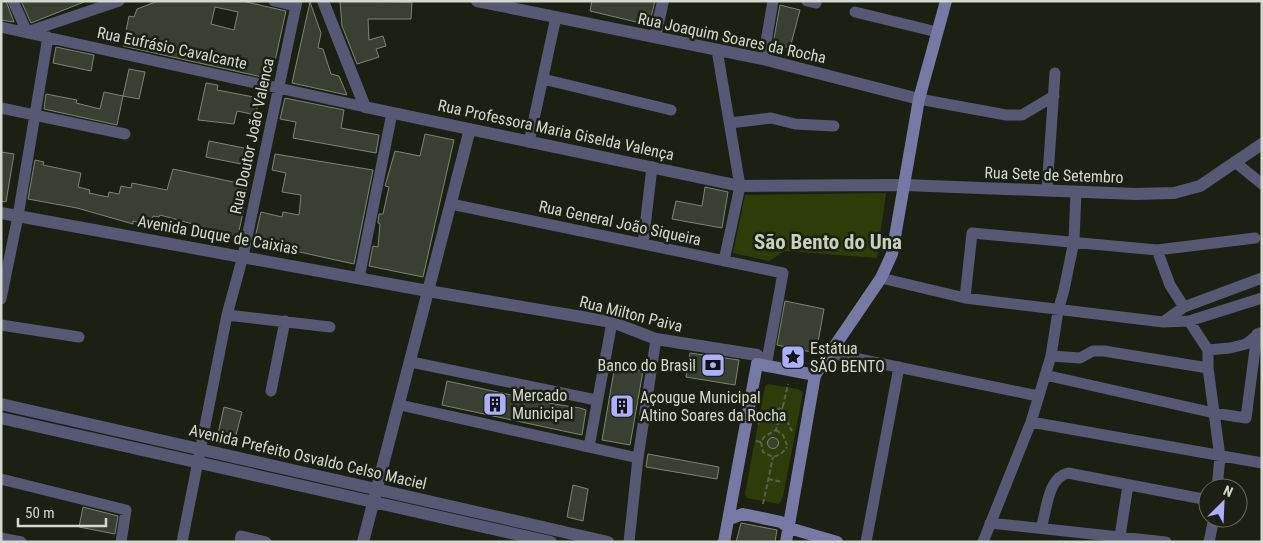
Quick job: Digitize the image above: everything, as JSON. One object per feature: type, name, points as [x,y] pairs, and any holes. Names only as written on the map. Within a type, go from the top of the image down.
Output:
[{"type":"main road","points":[[786,542],[815,376],[881,278],[892,254],[919,99],[946,1]]},
{"type":"main road","points":[[724,542],[762,365],[815,376]]},
{"type":"main road","points":[[733,497],[735,503],[744,508],[782,514],[792,510]]},
{"type":"main road","points":[[729,519],[743,514],[781,522],[789,528],[837,542]]},
{"type":"street","points":[[13,1],[27,32],[119,1]]},
{"type":"street","points":[[274,1],[297,4]]},
{"type":"street","points":[[323,1],[365,107]]},
{"type":"street","name":"Rua Joaquim Soares da Rocha","points":[[478,1],[763,59],[919,99]]},
{"type":"street","points":[[655,37],[663,1]]},
{"type":"street","points":[[763,59],[773,1]]},
{"type":"street","name":"Rua Doutor João Valenca","points":[[182,542],[227,315],[242,256],[297,4]]},
{"type":"street","points":[[855,12],[937,32]]},
{"type":"street","points":[[529,142],[556,17]]},
{"type":"street","name":"Rua Eufrásio Cavalcante","points":[[1,27],[365,107]]},
{"type":"street","points":[[1,299],[18,216],[48,37]]},
{"type":"street","points":[[717,50],[740,186],[724,261]]},
{"type":"street","points":[[1047,190],[1055,73]]},
{"type":"street","points":[[543,79],[671,110]]},
{"type":"street","points":[[919,99],[1006,115],[1022,115],[1054,96]]},
{"type":"street","name":"Rua Professora Maria Giselda Valença","points":[[365,107],[740,186],[905,185]]},
{"type":"street","points":[[1,108],[126,134]]},
{"type":"street","points":[[360,278],[392,113]]},
{"type":"street","points":[[730,122],[765,118],[811,126],[834,126]]},
{"type":"street","points":[[363,542],[470,129]]},
{"type":"street","name":"Rua Sete de Setembro","points":[[905,185],[1076,192],[1174,193],[1200,186],[1262,144]]},
{"type":"street","points":[[1235,162],[1262,184]]},
{"type":"street","points":[[643,244],[652,167]]},
{"type":"street","points":[[983,542],[1031,422],[1051,356],[1058,311],[1074,241],[1076,192]]},
{"type":"street","name":"Rua General João Siqueira","points":[[451,204],[783,273],[762,365]]},
{"type":"street","name":"Avenida Duque de Caixias","points":[[1,213],[428,291]]},
{"type":"street","points":[[965,298],[972,233],[1157,250],[1255,238]]},
{"type":"street","points":[[1157,250],[1170,285],[1184,307]]},
{"type":"street","points":[[881,278],[965,298],[1058,311],[1163,322],[1189,322],[1262,298]]},
{"type":"street","points":[[1163,322],[1184,307],[1262,278]]},
{"type":"street","name":"Rua Milton Paiva","points":[[428,291],[612,322],[656,339],[757,355],[762,365]]},
{"type":"street","points":[[227,315],[330,327]]},
{"type":"street","points":[[271,391],[285,321]]},
{"type":"street","points":[[589,447],[596,400],[612,322]]},
{"type":"street","points":[[1189,322],[1208,350],[1208,368],[1220,457],[1218,478]]},
{"type":"street","points":[[1,325],[79,337]]},
{"type":"street","points":[[1208,350],[1246,344],[1260,333]]},
{"type":"street","points":[[1045,375],[1214,413],[1246,418],[1260,333]]},
{"type":"street","points":[[628,542],[638,458],[656,339]]},
{"type":"street","points":[[1051,356],[1080,358],[1093,351],[1104,351],[1208,368]]},
{"type":"street","points":[[830,353],[1038,396]]},
{"type":"street","points":[[411,362],[596,400]]},
{"type":"street","points":[[866,542],[899,368]]},
{"type":"street","name":"Avenida Prefeito Osvaldo Celso Maciel","points":[[1,404],[202,448],[550,542]]},
{"type":"street","points":[[400,405],[638,458]]},
{"type":"street","name":"Avenida Prefeito Osvaldo Celso Maciel","points":[[1,418],[199,462],[376,495],[608,542]]},
{"type":"street","points":[[1031,422],[1262,463]]},
{"type":"street","points":[[1041,528],[1052,487],[1063,474],[1068,473],[1198,498]]},
{"type":"street","points":[[1,478],[126,510],[121,542]]},
{"type":"street","points":[[1120,536],[1128,485]]},
{"type":"street","points":[[990,523],[1166,542]]},
{"type":"street","points":[[1209,542],[1212,528]]},
{"type":"street","points":[[1,538],[21,542]]},
{"type":"street","points":[[240,539],[266,542]]},
{"type":"path","points":[[787,447],[781,454],[773,457],[763,452],[761,442],[764,437],[776,430],[788,384]]},
{"type":"path","points":[[755,424],[783,406]]},
{"type":"path","points":[[783,406],[784,417]]},
{"type":"path","points":[[773,413],[780,413],[797,437]]},
{"type":"path","points":[[776,430],[783,435],[787,447]]},
{"type":"path","points":[[752,441],[761,442]]},
{"type":"path","points":[[787,447],[794,449]]},
{"type":"path","points":[[763,504],[773,457]]},
{"type":"path","points":[[768,479],[788,484]]},
{"type":"green space","points":[[886,193],[877,258],[785,251],[769,261],[733,253],[745,195]]},
{"type":"green space","points":[[768,384],[798,389],[803,392],[783,497],[779,504],[747,498],[745,494],[765,386]]},
{"type":"building","points":[[1,1],[6,1],[14,22],[1,20]]},
{"type":"building","points":[[21,1],[84,1],[84,2],[31,23]]},
{"type":"building","points":[[158,1],[242,1],[286,11],[271,79],[123,46],[129,16],[134,17],[137,9]],"holes":[[[215,7],[238,12],[234,30],[211,24]]]},
{"type":"building","points":[[340,1],[412,2],[411,19],[368,19],[369,40],[383,36],[386,46],[376,49],[379,57],[357,64],[342,26]]},
{"type":"building","points":[[592,1],[655,1],[649,25],[590,11]]},
{"type":"building","points":[[310,2],[321,33],[318,48],[323,49],[331,74],[339,76],[347,95],[292,83]]},
{"type":"building","points":[[780,5],[800,10],[790,48],[773,44]]},
{"type":"building","points":[[56,47],[94,55],[91,71],[53,63]]},
{"type":"building","points":[[129,69],[145,72],[139,99],[123,96]]},
{"type":"building","points":[[206,83],[218,85],[217,90],[259,98],[256,115],[237,111],[234,124],[198,120]]},
{"type":"building","points":[[104,92],[123,96],[117,125],[44,109],[46,94],[77,100],[76,103],[100,109]]},
{"type":"building","points":[[285,98],[344,110],[341,128],[379,135],[376,153],[293,138],[296,122],[280,119]]},
{"type":"building","points":[[425,134],[454,140],[423,277],[369,266],[373,246],[378,247],[379,214],[383,214],[389,187],[385,186],[395,151],[420,156]]},
{"type":"building","points":[[209,141],[249,149],[246,165],[206,157]]},
{"type":"building","points":[[1,152],[14,154],[6,202],[1,201]]},
{"type":"building","points":[[275,154],[373,170],[354,264],[254,242],[261,212],[282,217],[283,212],[299,215],[301,195],[282,192],[286,173],[272,170]]},
{"type":"building","points":[[35,160],[44,162],[43,165],[81,173],[78,187],[90,190],[89,193],[108,197],[109,192],[119,194],[121,186],[131,188],[132,183],[167,190],[173,169],[247,185],[237,240],[192,231],[193,224],[160,215],[159,217],[153,216],[151,226],[133,221],[133,224],[77,208],[28,199]]},
{"type":"building","points":[[705,187],[728,192],[722,228],[672,219],[676,201],[702,206]]},
{"type":"building","points":[[785,301],[824,309],[816,353],[777,345]]},
{"type":"building","name":"Banco do Brasil","points":[[690,353],[739,360],[735,385],[686,377]]},
{"type":"building","name":"Açougue Municipal Altino Soares da Rocha","points":[[615,365],[643,371],[630,445],[602,440]]},
{"type":"building","name":"Mercado Municipal","points":[[447,381],[586,410],[582,435],[442,405]]},
{"type":"building","points":[[224,407],[242,412],[235,439],[218,434]]},
{"type":"building","points":[[773,437],[779,443],[773,449],[767,443]]},
{"type":"building","points":[[648,454],[719,467],[717,479],[646,467]]},
{"type":"building","points":[[573,485],[588,489],[583,521],[567,517]]},
{"type":"building","points":[[83,507],[118,516],[115,534],[79,527]]},
{"type":"building","points":[[741,523],[777,530],[775,542],[736,542]]},
{"type":"place","name":"Estátua SÃO BENTO","points":[[793,357]]},
{"type":"place","name":"Banco do Brasil","points":[[713,365]]},
{"type":"place","name":"Mercado Municipal","points":[[495,404]]},
{"type":"place","name":"Açougue Municipal Altino Soares da Rocha","points":[[622,406]]},
{"type":"district","name":"São Bento do Una","points":[[828,242]]}]
